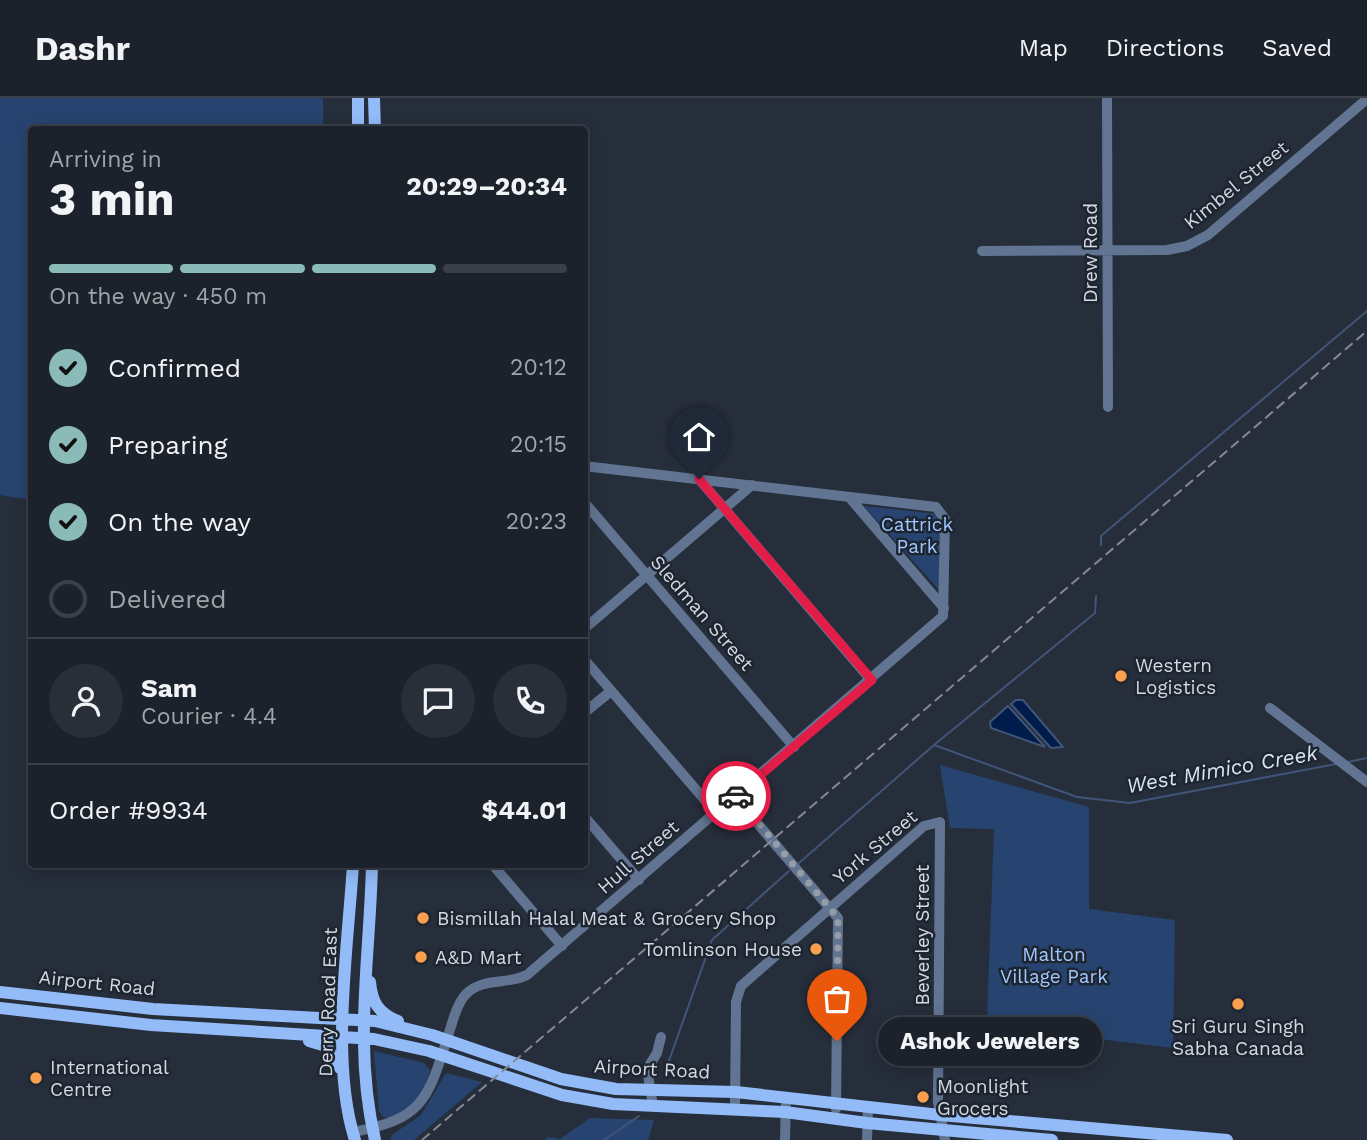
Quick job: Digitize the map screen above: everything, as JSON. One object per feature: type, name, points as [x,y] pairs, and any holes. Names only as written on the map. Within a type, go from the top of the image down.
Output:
[{"type":"main road","points":[[358,98],[358,126]]},
{"type":"main road","points":[[374,98],[374,126]]},
{"type":"main road","name":"Derry Road East","points":[[354,868],[343,1037],[345,1089],[354,1136]]},
{"type":"main road","name":"Derry Road East","points":[[372,868],[362,1039],[363,1079],[374,1134]]},
{"type":"main road","points":[[272,1015],[329,1012],[338,993],[341,964],[348,957]]},
{"type":"main road","points":[[364,971],[370,979],[377,1007],[406,1027]]},
{"type":"main road","name":"Airport Road","points":[[0,992],[153,1009],[363,1020],[406,1027],[561,1079],[616,1089],[736,1092],[1098,1134],[1227,1140]]},
{"type":"main road","name":"Airport Road","points":[[0,1008],[151,1025],[362,1039],[442,1055],[573,1098],[653,1106],[785,1112],[945,1136],[1052,1140]]},
{"type":"main road","points":[[272,1034],[279,1040],[313,1041],[326,1046],[341,1069],[345,1089]]},
{"type":"street","name":"Drew Road","points":[[1107,98],[1108,407]]},
{"type":"street","name":"Kimbel Street","points":[[982,251],[1167,250],[1187,246],[1208,235],[1367,99]]},
{"type":"street","points":[[588,466],[933,506],[941,511],[945,519],[944,608]]},
{"type":"street","points":[[699,479],[872,680]]},
{"type":"street","points":[[588,626],[752,485]]},
{"type":"street","points":[[849,497],[944,608]]},
{"type":"street","name":"Sledman Street","points":[[588,507],[794,747]]},
{"type":"street","name":"Hull Street","points":[[354,1136],[374,1134],[398,1121],[421,1103],[429,1090],[458,1009],[468,992],[486,983],[525,977],[939,622],[944,608]]},
{"type":"street","points":[[588,664],[716,813]]},
{"type":"street","points":[[588,710],[611,691]]},
{"type":"street","points":[[1270,708],[1367,782]]},
{"type":"street","points":[[735,797],[830,908],[838,923],[836,1118]]},
{"type":"street","points":[[588,821],[639,880]]},
{"type":"street","name":"York Street","points":[[736,1092],[736,1002],[740,988],[924,826],[940,822]]},
{"type":"street","name":"Beverley Street","points":[[940,822],[940,1115],[945,1136]]},
{"type":"street","points":[[495,868],[562,946]]},
{"type":"street","points":[[653,1106],[647,1069],[657,1053],[661,1037]]},
{"type":"street","points":[[735,1108],[736,1092]]},
{"type":"street","points":[[785,1140],[786,1098]]},
{"type":"street","points":[[867,1140],[868,1106]]},
{"type":"green space","points":[[0,98],[323,98],[323,126],[28,126],[28,500],[0,495]]},
{"type":"green space","name":"Cattrick Park","points":[[864,506],[937,514],[940,520],[939,590]]},
{"type":"green space","name":"Malton Village Park","points":[[940,765],[1089,807],[1089,909],[1175,920],[1173,1048],[946,1020],[946,1016],[987,1019],[994,829],[950,828]]},
{"type":"green space","points":[[374,1051],[424,1063],[430,1070],[420,1095],[408,1108],[393,1117],[384,1118],[379,1111]]},
{"type":"green space","points":[[446,1073],[482,1082],[414,1140],[390,1140],[392,1135],[421,1115]]},
{"type":"green space","points":[[590,1118],[654,1120],[648,1140],[545,1140],[548,1137],[560,1139]]},
{"type":"shaded area","points":[[1016,700],[1023,700],[1063,747],[1051,748],[1011,704]]},
{"type":"shaded area","points":[[1008,706],[1045,747],[991,728],[990,722]]},
{"type":"waterway","points":[[1101,545],[1101,536],[1367,311]]},
{"type":"waterway","points":[[799,863],[934,745],[1095,613],[1096,596]]},
{"type":"waterway","name":"West Mimico Creek","points":[[934,745],[1077,797],[1130,803],[1336,764]]},
{"type":"waterway","name":"West Mimico Creek","points":[[1348,762],[1367,758]]},
{"type":"waterway","name":"West Mimico Creek","points":[[666,1069],[712,940],[789,871]]},
{"type":"waterway","name":"West Mimico Creek","points":[[604,1140],[639,1116]]},
{"type":"railway","points":[[422,1140],[1367,331]]},
{"type":"way so far","points":[[736,796],[838,918],[837,1041]]},
{"type":"place","name":"Western Logistics","points":[[1121,676]]},
{"type":"place","name":"Bismillah Halal Meat & Grocery Shop","points":[[423,918]]},
{"type":"place","name":"Tomlinson House","points":[[816,949]]},
{"type":"place","name":"A&D Mart","points":[[421,957]]},
{"type":"place","name":"Sri Guru Singh Sabha Canada","points":[[1238,1004]]},
{"type":"place","name":"Ashok Jewelers","points":[[837,1041]]},
{"type":"place","name":"International Centre","points":[[36,1078]]},
{"type":"place","name":"Moonlight Grocers","points":[[923,1097]]},
{"type":"route","points":[[699,479],[872,680],[736,796]]}]
